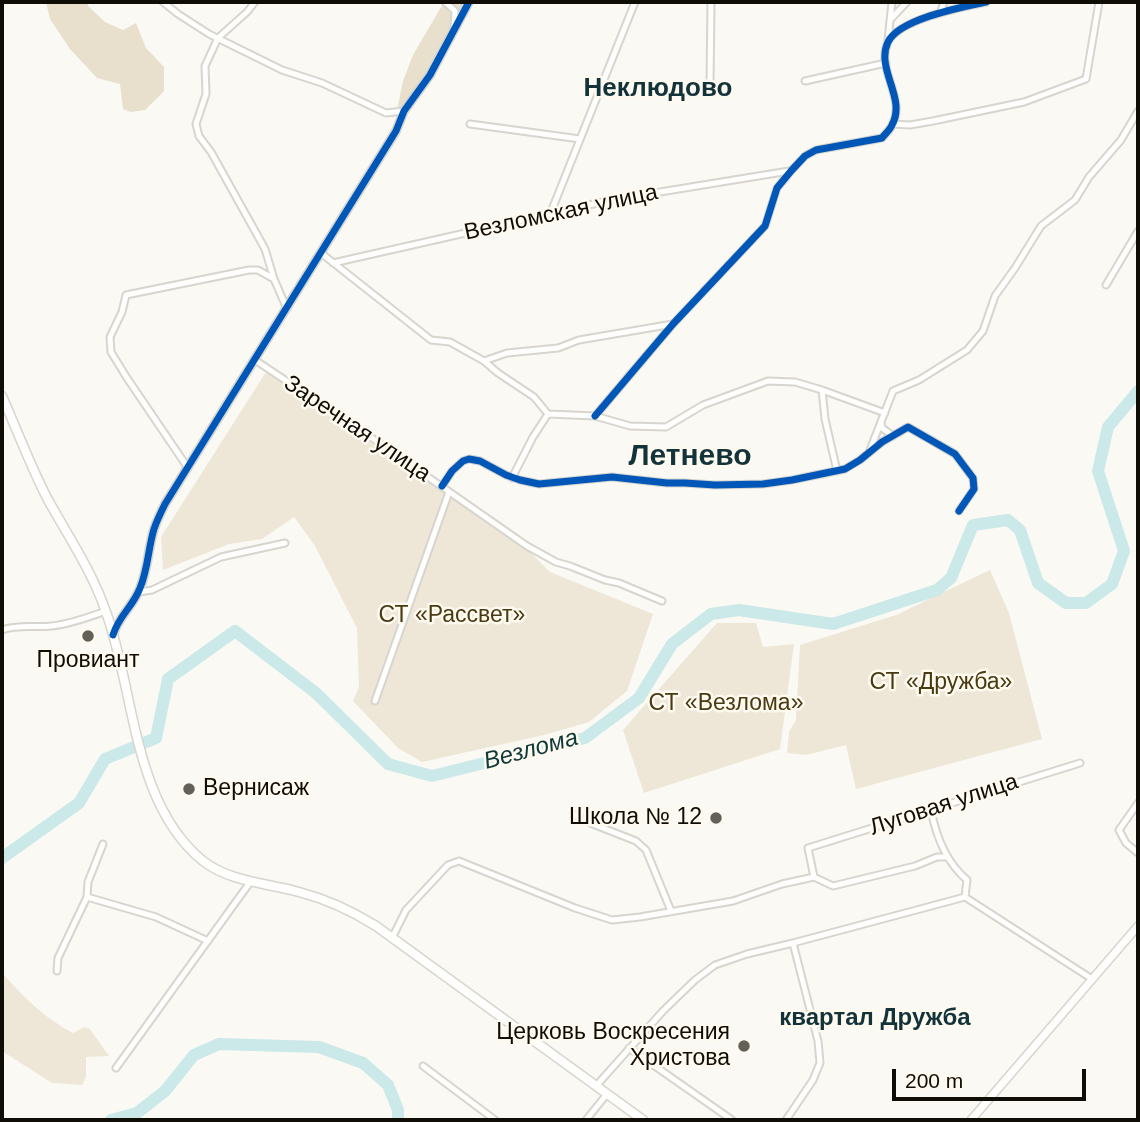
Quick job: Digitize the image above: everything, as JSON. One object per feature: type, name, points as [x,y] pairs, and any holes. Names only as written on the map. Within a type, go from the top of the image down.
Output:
[{"type":"main road","points":[[2,396],[36,476],[95,583],[113,635],[132,718],[154,790],[170,822],[194,853],[213,868],[233,877],[300,892],[340,906],[368,921],[643,1120]]},
{"type":"street","points":[[163,2],[218,38],[282,70],[322,83],[386,113],[404,111]]},
{"type":"street","points":[[255,2],[218,38],[205,66],[206,94],[196,124],[204,144],[260,240],[287,309]]},
{"type":"street","points":[[445,2],[455,11],[454,30]]},
{"type":"street","points":[[113,635],[118,621],[139,592],[158,518],[396,131],[404,111],[430,75],[469,2]]},
{"type":"street","points":[[551,212],[635,2]]},
{"type":"street","points":[[710,85],[711,2]]},
{"type":"street","points":[[887,47],[892,2]]},
{"type":"street","points":[[890,20],[907,2]]},
{"type":"street","points":[[940,13],[944,2]]},
{"type":"street","points":[[595,416],[673,324],[765,226],[777,188],[805,156],[816,150],[882,138],[893,124],[897,104],[886,63],[885,54],[889,40],[901,29],[940,13],[986,2]]},
{"type":"street","points":[[893,124],[911,125],[1024,103],[1086,79],[1099,2]]},
{"type":"street","points":[[805,81],[886,63]]},
{"type":"street","points":[[869,453],[893,391],[919,380],[967,350],[983,331],[995,296],[1041,226],[1075,200],[1089,177],[1121,140],[1138,111]]},
{"type":"street","points":[[470,124],[580,139]]},
{"type":"street","name":"Везломская улица","points":[[333,263],[551,212],[790,171]]},
{"type":"street","points":[[1106,285],[1138,232]]},
{"type":"street","points":[[321,253],[431,341],[450,342],[484,361],[534,397],[548,414],[595,416],[630,426],[666,427],[703,405],[768,381],[795,382],[885,413]]},
{"type":"street","points":[[188,468],[111,352],[110,337],[122,313],[126,295],[249,270],[258,270],[274,279]]},
{"type":"street","points":[[484,361],[507,353],[558,348],[579,340],[673,324]]},
{"type":"street","name":"Заречная улица","points":[[255,360],[527,546],[556,562],[662,601]]},
{"type":"street","points":[[233,377],[242,382]]},
{"type":"street","points":[[822,390],[825,419],[837,471]]},
{"type":"street","points":[[512,478],[548,414]]},
{"type":"street","points":[[881,422],[882,428],[892,436]]},
{"type":"street","points":[[442,486],[452,471],[469,458],[512,478],[540,484],[611,477],[667,483],[744,485],[792,480],[837,471],[855,464],[908,427],[955,454],[973,478],[974,489],[960,511]]},
{"type":"street","points":[[374,701],[449,492]]},
{"type":"street","points":[[139,592],[152,590],[221,557],[285,543]]},
{"type":"street","points":[[2,630],[14,626],[60,625],[106,611],[122,615]]},
{"type":"street","name":"Луговая улица","points":[[814,877],[808,848],[1080,763]]},
{"type":"street","points":[[1138,803],[1119,830],[1126,843],[1138,853]]},
{"type":"street","points":[[931,810],[947,857],[967,880],[965,897]]},
{"type":"street","points":[[573,814],[636,841],[646,850],[671,911]]},
{"type":"street","points":[[57,971],[58,958],[87,897],[88,882],[103,844]]},
{"type":"street","points":[[393,938],[406,910],[448,865],[455,862],[608,919],[640,918],[733,901],[782,884],[814,877],[834,886],[906,869],[937,857],[947,857]]},
{"type":"street","points":[[116,1068],[251,881]]},
{"type":"street","points":[[87,897],[156,917],[208,941]]},
{"type":"street","points":[[596,1086],[695,980],[715,965],[747,954],[965,897],[1092,979]]},
{"type":"street","points":[[971,1120],[1138,926]]},
{"type":"street","points":[[786,1120],[813,1080],[820,1063],[818,1041],[793,943]]},
{"type":"street","points":[[629,1048],[732,1120]]},
{"type":"street","points":[[423,1066],[495,1120]]},
{"type":"street","points":[[586,1120],[607,1094]]},
{"type":"green space","name":"СТ «Рассвет»","points":[[266,372],[530,552],[550,572],[653,614],[627,691],[589,722],[544,735],[422,762],[398,748],[353,701],[359,687],[357,628],[315,546],[294,517],[262,539],[229,544],[163,570],[161,537]]},
{"type":"green space","name":"СТ «Дружба»","points":[[990,570],[1009,613],[1042,739],[856,789],[846,745],[806,755],[787,753],[789,732],[796,720],[800,645],[896,615]]},
{"type":"green space","name":"СТ «Везлома»","points":[[717,623],[756,623],[763,647],[794,644],[780,749],[644,793],[623,730]]},
{"type":"green space","points":[[2,973],[53,1021],[73,1033],[84,1027],[90,1029],[109,1056],[86,1057],[86,1077],[82,1085],[52,1083],[2,1051]]},
{"type":"shaded area","points":[[46,2],[88,2],[88,6],[105,22],[123,30],[136,23],[146,48],[164,67],[164,91],[145,110],[131,112],[123,109],[120,84],[97,78],[70,49],[50,19]]},
{"type":"shaded area","points":[[444,2],[464,2],[422,82],[404,111],[397,110],[403,81],[413,55]]},
{"type":"waterway","name":"Везлома","points":[[2,858],[79,803],[105,759],[156,738],[168,679],[235,631],[316,693],[388,764],[432,776],[585,738],[639,698],[672,644],[711,614],[739,610],[833,624],[937,590],[951,578],[973,525],[1008,520],[1020,530],[1038,583],[1066,603],[1086,603],[1112,584],[1124,551],[1098,471],[1108,427],[1138,391]]},
{"type":"waterway","name":"Везлома","points":[[111,1120],[137,1113],[165,1091],[194,1055],[219,1044],[319,1047],[363,1063],[388,1085],[398,1110],[398,1120]]},
{"type":"cycle path","points":[[113,635],[140,588],[154,529],[165,504],[396,131],[404,111],[430,75],[469,2]]},
{"type":"cycle path","points":[[595,416],[673,324],[765,226],[777,188],[805,156],[816,150],[882,138],[889,130],[896,115],[896,104],[885,63],[885,52],[894,34],[932,15],[986,2]]},
{"type":"cycle path","points":[[442,486],[452,471],[469,459],[480,461],[506,475],[539,484],[612,477],[667,483],[763,484],[845,469],[908,427],[955,454],[973,478],[974,489],[959,511]]},
{"type":"place","name":"Провиант","points":[[88,636]]},
{"type":"place","name":"Вернисаж","points":[[189,789]]},
{"type":"place","name":"Школа № 12","points":[[716,818]]},
{"type":"place","name":"Церковь Воскресения Христова","points":[[744,1046]]},
{"type":"district","name":"Неклюдово","points":[[658,89]]},
{"type":"district","name":"Летнево","points":[[690,457]]},
{"type":"district","name":"квартал Дружба","points":[[875,1018]]}]
